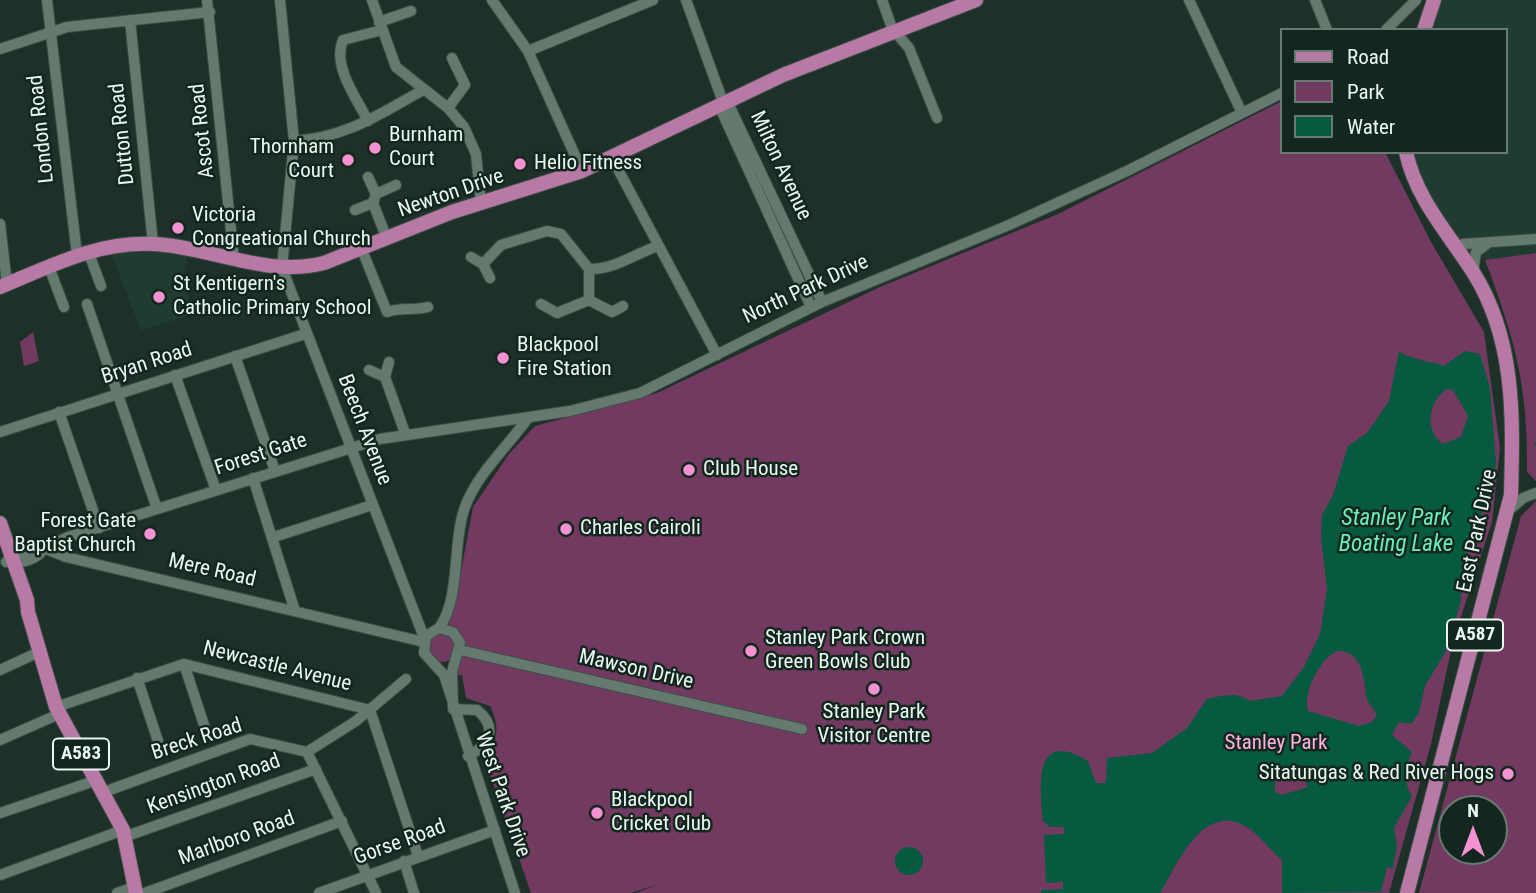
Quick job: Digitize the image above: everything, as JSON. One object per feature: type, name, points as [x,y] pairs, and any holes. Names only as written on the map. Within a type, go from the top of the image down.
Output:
[{"type":"main road","name":"Newton Drive","points":[[3,286],[82,253],[116,245],[153,244],[282,268],[304,268],[362,250],[481,203],[582,171],[783,75],[976,0]]},
{"type":"main road","points":[[1425,28],[1434,0]]},
{"type":"main road","name":"East Park Drive","points":[[1407,154],[1419,191],[1473,273],[1496,321],[1509,380],[1514,430],[1511,484],[1506,513],[1407,893]]},
{"type":"main road","name":"A583","points":[[0,523],[8,561]]},
{"type":"main road","name":"A583","points":[[0,545],[27,600],[27,612],[58,710],[124,833],[139,891]]},
{"type":"street","name":"London Road","points":[[47,0],[82,253],[101,286]]},
{"type":"street","points":[[280,0],[294,141],[282,268]]},
{"type":"street","points":[[372,0],[396,66],[448,108],[464,127],[474,148],[481,203]]},
{"type":"street","points":[[492,0],[528,51],[582,171]]},
{"type":"street","points":[[528,51],[653,0]]},
{"type":"street","name":"Milton Avenue","points":[[686,0],[723,102],[722,110],[739,150],[816,304]]},
{"type":"street","points":[[882,0],[896,33],[909,48],[937,118]]},
{"type":"street","points":[[1189,0],[1241,111]]},
{"type":"street","points":[[1315,0],[1326,28]]},
{"type":"street","points":[[1388,28],[1416,0]]},
{"type":"street","points":[[0,49],[51,31],[208,6]]},
{"type":"street","name":"Ascot Road","points":[[208,6],[234,259]]},
{"type":"street","points":[[368,121],[341,67],[339,49],[343,40],[411,11]]},
{"type":"street","name":"Dutton Road","points":[[130,20],[153,244]]},
{"type":"street","points":[[448,108],[465,85],[452,58]]},
{"type":"street","points":[[294,141],[325,138],[368,121],[423,90]]},
{"type":"street","name":"North Park Drive","points":[[528,418],[640,393],[816,304],[1009,225],[1127,171],[1241,111],[1280,94]]},
{"type":"street","points":[[612,158],[717,355]]},
{"type":"street","points":[[368,177],[387,239]]},
{"type":"street","points":[[355,210],[396,185]]},
{"type":"street","points":[[0,224],[3,286]]},
{"type":"street","points":[[483,264],[498,246],[555,231],[567,239],[589,269],[589,300]]},
{"type":"street","points":[[1457,249],[1463,244],[1536,239]]},
{"type":"street","points":[[1473,273],[1476,252],[1490,243]]},
{"type":"street","points":[[589,269],[613,267],[630,255],[658,246]]},
{"type":"street","points":[[362,250],[387,312],[402,307],[416,310],[428,307]]},
{"type":"street","points":[[471,257],[483,264],[490,278]]},
{"type":"street","points":[[48,267],[64,307]]},
{"type":"street","name":"Beech Avenue","points":[[282,268],[424,641]]},
{"type":"street","points":[[589,300],[612,312],[623,306]]},
{"type":"street","points":[[541,303],[558,317],[589,300]]},
{"type":"street","points":[[87,304],[158,509]]},
{"type":"street","name":"Bryan Road","points":[[0,432],[305,334]]},
{"type":"street","points":[[235,356],[275,471]]},
{"type":"street","points":[[389,362],[385,377],[405,433]]},
{"type":"street","points":[[369,370],[385,377]]},
{"type":"street","points":[[176,375],[216,490]]},
{"type":"street","points":[[59,412],[99,528]]},
{"type":"street","points":[[450,601],[436,629],[424,641],[424,653],[435,664],[446,665],[458,655],[459,640],[453,632],[450,601],[465,508],[477,484],[528,418]]},
{"type":"street","name":"Forest Gate","points":[[44,548],[351,447],[405,433],[528,418]]},
{"type":"street","points":[[253,478],[274,537],[295,611]]},
{"type":"street","points":[[1511,484],[1535,493]]},
{"type":"street","points":[[1506,513],[1518,501],[1535,493]]},
{"type":"street","points":[[274,537],[372,505]]},
{"type":"street","points":[[8,561],[38,556],[44,548]]},
{"type":"street","name":"Mere Road","points":[[44,548],[66,556],[424,641]]},
{"type":"street","name":"Beech Avenue","points":[[412,606],[424,623],[436,629]]},
{"type":"street","points":[[436,629],[453,632]]},
{"type":"street","points":[[0,670],[39,652]]},
{"type":"street","name":"West Park Drive","points":[[453,709],[452,677],[458,655]]},
{"type":"street","name":"Mawson Drive","points":[[458,655],[802,729]]},
{"type":"street","points":[[184,664],[204,725]]},
{"type":"street","name":"Newcastle Avenue","points":[[0,740],[58,710],[137,678],[184,664],[370,710]]},
{"type":"street","name":"West Park Drive","points":[[435,664],[444,675],[468,756],[515,893]]},
{"type":"street","points":[[137,678],[158,741]]},
{"type":"street","points":[[376,893],[307,752],[370,710],[405,679]]},
{"type":"street","points":[[453,709],[477,710],[489,724],[490,736],[468,756]]},
{"type":"street","points":[[370,710],[418,856]]},
{"type":"street","name":"Breck Road","points":[[0,813],[100,786],[250,739],[307,752]]},
{"type":"street","name":"Kensington Road","points":[[0,876],[316,769]]},
{"type":"street","name":"Marlboro Road","points":[[117,893],[139,891],[342,821]]},
{"type":"street","name":"Gorse Road","points":[[319,893],[495,830]]},
{"type":"street","points":[[404,862],[414,893]]},
{"type":"shaded area","points":[[1434,0],[1536,0],[1536,253],[1485,260],[1471,249],[1462,257],[1407,154],[1508,154],[1508,28],[1426,28]]},
{"type":"shaded area","name":"St Kentigern's Catholic Primary School","points":[[147,251],[187,256],[183,281],[194,314],[141,330],[111,253]]},
{"type":"green space","name":"Stanley Park","points":[[1280,102],[1280,154],[1386,154],[1431,242],[1484,332],[1500,448],[1492,522],[1453,641],[1431,744],[1389,893],[636,893],[658,884],[631,893],[531,893],[485,760],[496,734],[496,721],[490,706],[466,698],[462,675],[455,675],[463,652],[445,625],[453,614],[473,507],[509,454],[535,426],[657,393],[880,287],[1058,214]]},
{"type":"green space","points":[[1536,253],[1536,481],[1527,472],[1525,413],[1518,363],[1485,260]]},
{"type":"green space","points":[[33,332],[39,361],[24,366],[20,342]]},
{"type":"green space","points":[[1536,501],[1536,893],[1419,893],[1438,823],[1438,865],[1508,865],[1508,795],[1446,795],[1521,516]]},
{"type":"green space","points":[[442,634],[452,638],[456,648],[452,658],[442,662],[432,658],[428,648],[432,638]]},
{"type":"water","name":"Stanley Park Boating Lake","points":[[1399,351],[1444,366],[1465,351],[1480,354],[1490,388],[1496,463],[1490,493],[1468,547],[1460,604],[1446,651],[1425,686],[1419,713],[1411,724],[1399,722],[1392,735],[1412,752],[1406,774],[1407,786],[1412,796],[1394,828],[1397,846],[1393,868],[1387,867],[1381,892],[1282,893],[1282,860],[1250,829],[1230,821],[1216,822],[1193,840],[1160,893],[1041,893],[1041,890],[1063,889],[1063,882],[1046,883],[1044,835],[1064,834],[1064,827],[1050,827],[1043,821],[1041,779],[1048,757],[1057,752],[1070,753],[1088,761],[1096,783],[1106,783],[1107,758],[1152,753],[1187,728],[1207,699],[1234,695],[1250,701],[1282,696],[1304,667],[1320,634],[1327,589],[1321,537],[1322,515],[1333,495],[1348,446],[1367,433],[1389,401]],"holes":[[[1447,389],[1453,390],[1468,416],[1461,437],[1443,444],[1433,432],[1431,416],[1436,401]],[[1337,651],[1345,652],[1357,660],[1363,673],[1367,698],[1377,715],[1372,722],[1359,726],[1308,711],[1310,686],[1330,655]],[[1303,777],[1308,787],[1282,795],[1275,792],[1275,781]]]},
{"type":"water","points":[[909,847],[919,851],[923,861],[919,871],[909,875],[899,871],[895,861],[899,851]]},
{"type":"place","name":"Burnham Court","points":[[375,148]]},
{"type":"place","name":"Thornham Court","points":[[348,160]]},
{"type":"place","name":"Helio Fitness","points":[[520,164]]},
{"type":"place","name":"Victoria Congreational Church","points":[[178,228]]},
{"type":"place","name":"St Kentigern's Catholic Primary School","points":[[159,297]]},
{"type":"place","name":"Blackpool Fire Station","points":[[503,358]]},
{"type":"place","name":"Club House","points":[[689,470]]},
{"type":"place","name":"Charles Cairoli","points":[[566,529]]},
{"type":"place","name":"Forest Gate Baptist Church","points":[[150,534]]},
{"type":"place","name":"Stanley Park Crown Green Bowls Club","points":[[751,651]]},
{"type":"place","name":"Stanley Park Visitor Centre","points":[[874,689]]},
{"type":"place","name":"Sitatungas & Red River Hogs","points":[[1508,774]]},
{"type":"place","name":"Blackpool Cricket Club","points":[[597,813]]}]
